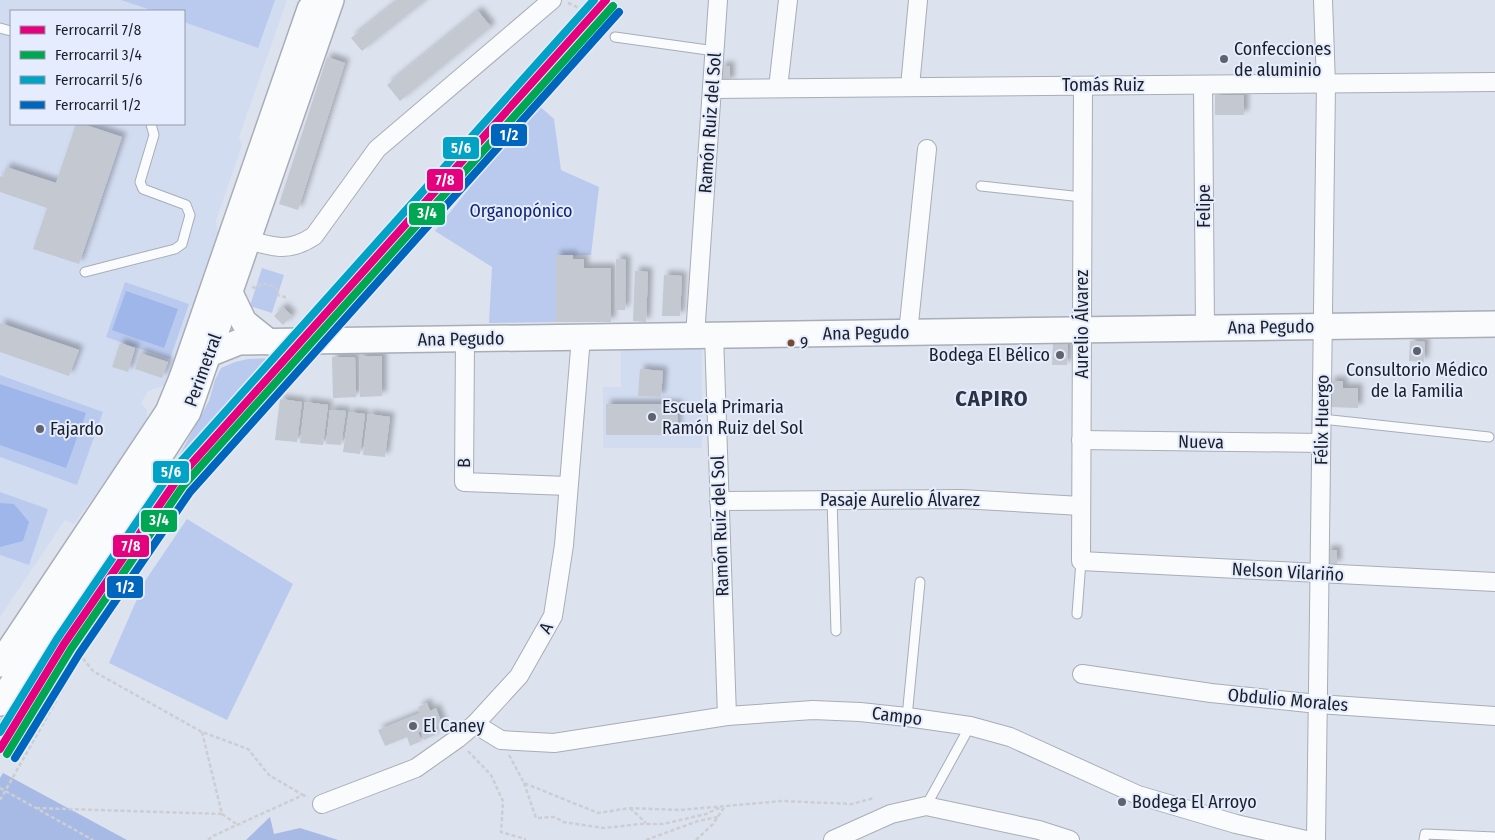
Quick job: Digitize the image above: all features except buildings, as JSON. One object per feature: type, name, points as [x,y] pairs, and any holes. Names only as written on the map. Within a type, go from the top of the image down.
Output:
[{"type":"main road","name":"Perimetral","points":[[0,703],[188,412],[218,328],[220,296],[313,0]]},
{"type":"main road","name":"Perimetral","points":[[0,664],[168,412],[220,296],[248,240],[331,0]]},
{"type":"main road","points":[[220,296],[244,322],[269,342]]},
{"type":"main road","name":"Ana Pegudo","points":[[209,354],[239,342],[1495,324]]},
{"type":"main road","points":[[218,328],[239,342]]},
{"type":"main road","points":[[182,378],[209,354]]},
{"type":"street","points":[[248,240],[275,248],[302,244],[314,236],[377,149],[552,0]]},
{"type":"street","name":"Ramón Ruiz del Sol","points":[[718,0],[712,89],[704,335],[719,501],[727,716]]},
{"type":"street","points":[[778,88],[788,0]]},
{"type":"street","points":[[910,87],[918,0]]},
{"type":"street","name":"Félix Huergo","points":[[1316,840],[1326,84],[1323,0]]},
{"type":"street","name":"Tomás Ruiz","points":[[712,89],[1495,82]]},
{"type":"street","name":"Felipe","points":[[1204,85],[1205,328]]},
{"type":"street","name":"Aurelio Álvarez","points":[[1081,562],[1082,86]]},
{"type":"street","points":[[908,332],[927,149]]},
{"type":"street","name":"A","points":[[322,804],[416,768],[475,724],[519,676],[553,616],[564,545],[581,337]]},
{"type":"street","name":"B","points":[[465,339],[464,482],[568,486]]},
{"type":"street","name":"Nueva","points":[[1082,440],[1321,443]]},
{"type":"street","name":"Pasaje Aurelio Álvarez","points":[[719,501],[961,498],[1081,506]]},
{"type":"street","name":"Nelson Vilariño","points":[[1081,562],[1495,582]]},
{"type":"street","name":"Obdulio Morales","points":[[1082,674],[1211,693],[1318,704],[1495,716]]},
{"type":"street","name":"Campo","points":[[475,724],[501,740],[554,742],[727,716],[813,710],[907,717],[970,726],[1010,737],[1138,795],[1236,824],[1306,840]]},
{"type":"street","points":[[833,840],[891,814],[926,806],[1039,830],[1070,840]]},
{"type":"lane","points":[[615,38],[715,51]]},
{"type":"lane","points":[[85,272],[175,249],[182,244],[190,215],[186,205],[144,190],[140,182],[154,135],[150,125]]},
{"type":"lane","points":[[981,186],[1082,197]]},
{"type":"lane","points":[[1322,419],[1489,437]]},
{"type":"lane","points":[[832,499],[836,631]]},
{"type":"lane","points":[[1077,614],[1081,562]]},
{"type":"lane","points":[[907,717],[920,582]]},
{"type":"lane","points":[[926,806],[970,726]]},
{"type":"lane","points":[[1424,840],[1425,834],[1495,837]]},
{"type":"path","points":[[562,0],[592,14],[615,38]]},
{"type":"path","points":[[256,288],[263,283],[276,287],[278,295],[288,298]]},
{"type":"path","points":[[0,800],[116,595]]},
{"type":"path","points":[[44,635],[64,644],[81,656],[93,671],[202,732],[248,749],[269,775],[302,795],[322,804]]},
{"type":"path","points":[[202,732],[222,814]]},
{"type":"path","points":[[456,739],[491,775],[503,802],[501,832],[525,840]]},
{"type":"path","points":[[501,740],[524,783],[536,818],[555,817],[563,822],[604,828],[663,824],[706,814],[725,806]]},
{"type":"path","points":[[524,783],[598,813],[630,808],[680,810],[782,801],[852,804],[874,798]]},
{"type":"path","points":[[0,788],[94,840]]},
{"type":"path","points":[[208,840],[302,795]]},
{"type":"path","points":[[696,840],[713,824],[725,806]]},
{"type":"path","points":[[36,808],[222,814],[239,825]]},
{"type":"path","points":[[630,808],[647,824]]},
{"type":"path","points":[[646,840],[698,821],[718,817]]},
{"type":"shaded area","points":[[0,0],[287,0],[239,137],[242,145],[216,221],[219,239],[169,384],[148,391],[141,403],[147,410],[147,423],[74,524],[65,520],[0,617]]},
{"type":"shaded area","points":[[126,291],[178,309],[164,348],[112,330]]},
{"type":"shaded area","name":"Escuela Primaria Ramón Ruiz del Sol","points":[[621,348],[702,348],[702,448],[603,448],[603,387],[621,387]]},
{"type":"shaded area","name":"Fajardo","points":[[0,384],[86,413],[66,468],[0,445]]},
{"type":"shaded area","points":[[0,503],[14,504],[29,522],[23,541],[0,547]]},
{"type":"shaded area","points":[[3,773],[127,840],[0,840],[0,778]]},
{"type":"shaded area","points":[[270,817],[274,834],[300,828],[338,840],[246,840]]},
{"type":"green space","points":[[121,0],[275,0],[258,48],[185,22],[185,10],[151,10]]},
{"type":"green space","name":"Organopónico","points":[[537,104],[554,119],[561,170],[599,187],[591,255],[556,256],[556,322],[489,323],[492,267],[435,231]]},
{"type":"green space","points":[[262,268],[284,275],[272,313],[250,306]]},
{"type":"green space","points":[[125,282],[189,304],[170,359],[106,337]]},
{"type":"green space","points":[[269,358],[193,451],[135,531],[66,635],[0,740],[0,720],[180,454],[209,401],[215,380],[221,368],[248,359]]},
{"type":"green space","name":"Fajardo","points":[[0,375],[103,412],[77,485],[0,457]]},
{"type":"green space","points":[[0,492],[48,509],[29,565],[0,555]]},
{"type":"green space","points":[[187,519],[293,584],[227,720],[109,663],[145,581]]},
{"type":"rail line","name":"5/6","points":[[0,732],[57,639],[169,475],[594,0]]},
{"type":"rail line","name":"7/8","points":[[0,749],[64,644],[176,481],[606,0]]},
{"type":"rail line","name":"3/4","points":[[7,754],[71,649],[183,486],[613,6]]},
{"type":"rail line","name":"1/2","points":[[15,758],[79,654],[190,492],[619,12]]},
{"type":"place","name":"Confecciones de aluminio","points":[[1224,59]]},
{"type":"place","name":"9","points":[[791,343]]},
{"type":"place","name":"Consultorio Médico de la Familia","points":[[1417,351]]},
{"type":"place","name":"Bodega El Bélico","points":[[1060,355]]},
{"type":"place","name":"Escuela Primaria Ramón Ruiz del Sol","points":[[652,417]]},
{"type":"place","name":"Fajardo","points":[[40,429]]},
{"type":"place","name":"El Caney","points":[[413,726]]},
{"type":"place","name":"Bodega El Arroyo","points":[[1122,802]]},
{"type":"district","name":"CAPIRO","points":[[992,398]]}]
